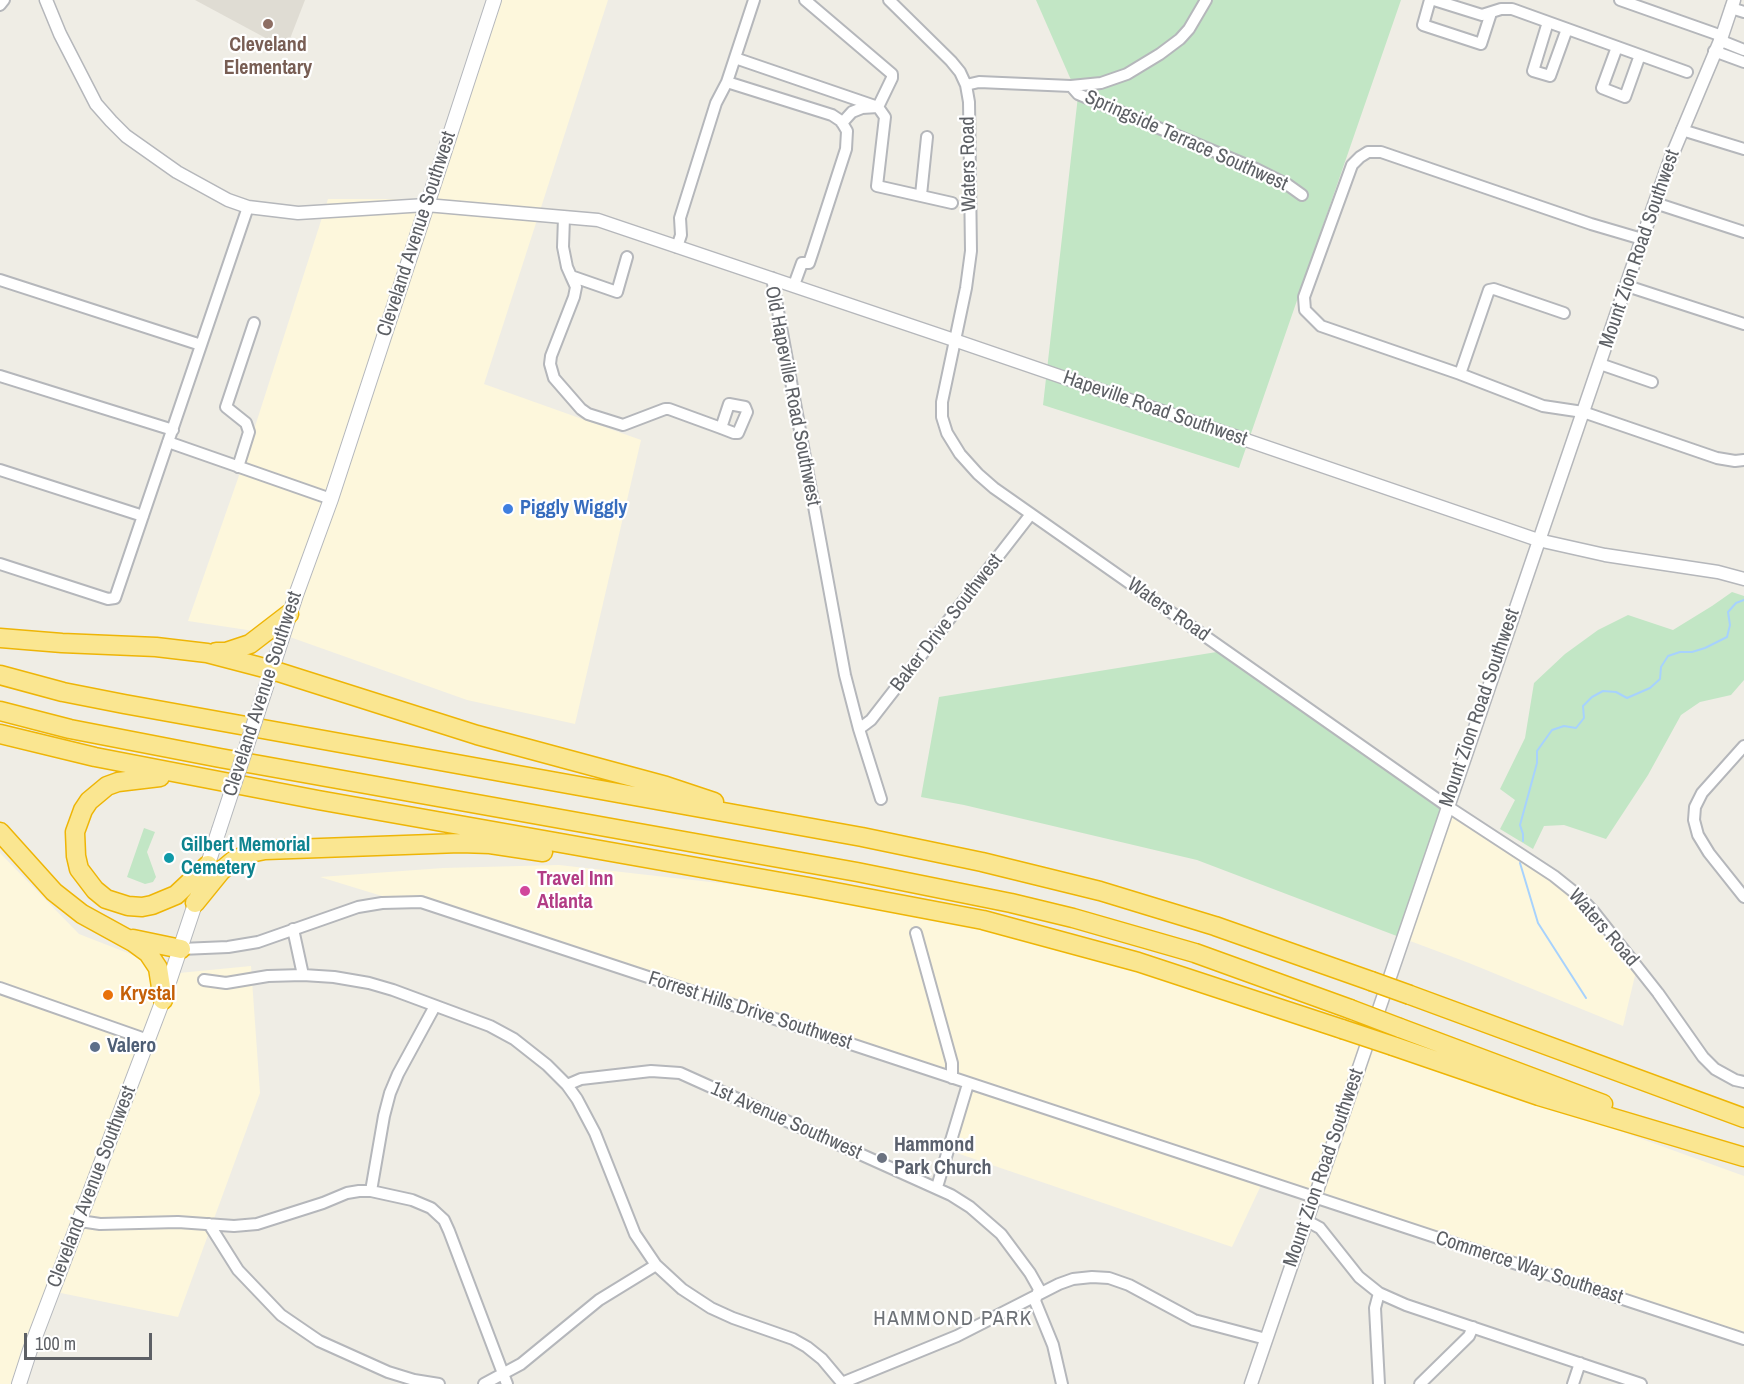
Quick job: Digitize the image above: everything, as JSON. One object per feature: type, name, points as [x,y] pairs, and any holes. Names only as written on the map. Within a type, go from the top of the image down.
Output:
[{"type":"highway","points":[[0,638],[226,652],[250,644],[289,614]]},
{"type":"highway","points":[[207,652],[269,677],[666,786],[707,799],[742,816]]},
{"type":"highway","points":[[0,675],[63,692],[224,723],[742,816],[982,862],[1100,891],[1215,926],[1744,1118]]},
{"type":"highway","points":[[0,711],[70,729],[220,758],[846,870],[980,896],[1073,918],[1195,953],[1744,1157]]},
{"type":"highway","points":[[0,734],[95,757],[192,776],[983,920],[1061,940],[1257,999],[1527,1092],[1744,1157]]},
{"type":"highway","points":[[192,776],[130,779],[107,786],[89,801],[78,820],[74,844],[76,856],[86,880],[95,890],[106,899],[128,906],[152,905],[176,895],[208,865]]},
{"type":"highway","points":[[0,832],[54,892],[82,914],[142,948],[153,959],[160,976],[163,1000]]},
{"type":"highway","points":[[195,903],[221,871],[233,861],[250,853],[265,850],[428,843],[490,844],[734,882],[809,887]]},
{"type":"highway","points":[[123,936],[181,949]]},
{"type":"main road","name":"Cleveland Avenue Southwest","points":[[19,1384],[181,949],[289,614],[331,499],[494,0]]},
{"type":"street","points":[[0,5],[4,0]]},
{"type":"street","name":"Old Hapeville Road Southwest","points":[[46,0],[96,104],[111,121],[126,136],[177,172],[228,200],[248,207],[298,213],[426,205],[598,220],[679,241],[772,278],[834,621],[859,729],[881,799]]},
{"type":"street","points":[[679,241],[680,218],[716,103],[727,82],[754,0]]},
{"type":"street","points":[[805,0],[892,74],[878,107]]},
{"type":"street","name":"Waters Road","points":[[889,0],[960,72],[966,85],[969,102],[971,251],[966,288],[942,402],[942,417],[947,433],[960,454],[978,474],[1031,514],[1447,806],[1554,876],[1579,896],[1658,993],[1703,1057],[1715,1069],[1735,1080],[1744,1082]]},
{"type":"street","points":[[966,85],[980,82],[1071,86],[1101,83],[1127,74],[1160,54],[1190,29],[1206,0]]},
{"type":"street","points":[[1491,13],[1481,44],[1423,25],[1432,0],[1482,15],[1517,5],[1548,22],[1687,72]]},
{"type":"street","points":[[1620,0],[1718,42],[1744,50]]},
{"type":"street","points":[[1732,4],[1744,12]]},
{"type":"street","name":"Mount Zion Road Southwest","points":[[1251,1384],[1642,239],[1732,4]]},
{"type":"street","points":[[1548,22],[1533,71],[1550,76],[1567,29]]},
{"type":"street","points":[[1718,42],[1744,62]]},
{"type":"street","points":[[1617,47],[1602,88],[1625,97],[1640,55]]},
{"type":"street","points":[[735,58],[878,107],[885,117],[877,186],[952,203]]},
{"type":"street","points":[[727,82],[832,116],[842,123],[847,131],[846,149],[813,251],[809,262],[802,264],[794,285]]},
{"type":"street","name":"Springside Terrace Southwest","points":[[1071,86],[1078,94],[1256,169],[1288,185],[1302,195]]},
{"type":"street","points":[[842,123],[852,112],[862,108],[878,107]]},
{"type":"street","points":[[1682,130],[1744,149]]},
{"type":"street","points":[[921,195],[927,137]]},
{"type":"street","points":[[1642,239],[1381,152],[1368,152],[1352,165],[1304,297],[1305,310],[1321,326],[1460,374],[1543,406],[1583,412],[1717,459],[1744,460]]},
{"type":"street","points":[[1655,203],[1744,232]]},
{"type":"street","points":[[0,564],[108,600],[115,598],[248,207]]},
{"type":"street","points":[[564,217],[563,247],[567,267],[576,286],[574,297],[551,356],[550,364],[554,378],[588,414],[623,425],[669,409],[721,428]]},
{"type":"street","points":[[571,276],[617,292],[627,257]]},
{"type":"street","name":"Hapeville Road Southwest","points":[[772,278],[1538,540],[1605,555],[1707,570],[1744,579]]},
{"type":"street","points":[[0,280],[201,345]]},
{"type":"street","points":[[1627,286],[1744,324]]},
{"type":"street","points":[[1460,374],[1489,290],[1494,289],[1564,313]]},
{"type":"street","points":[[238,467],[249,432],[246,423],[226,407],[255,323]]},
{"type":"street","points":[[1600,364],[1652,382]]},
{"type":"street","points":[[0,376],[172,430]]},
{"type":"street","points":[[168,442],[331,499]]},
{"type":"street","points":[[0,470],[143,516]]},
{"type":"street","name":"Baker Drive Southwest","points":[[859,729],[871,720],[1031,514]]},
{"type":"street","points":[[1744,746],[1702,793],[1695,807],[1694,820],[1698,835],[1709,853],[1744,897]]},
{"type":"street","name":"Forrest Hills Drive Southwest","points":[[181,949],[238,945],[278,936],[358,907],[382,903],[421,902],[1315,1198]]},
{"type":"street","points":[[294,929],[303,975]]},
{"type":"street","points":[[916,933],[952,1063],[952,1078]]},
{"type":"street","points":[[204,980],[226,983],[268,976],[303,975],[369,983],[490,1026],[514,1039],[547,1065],[567,1085],[595,1133],[635,1234],[656,1265],[682,1289],[711,1308],[807,1347],[822,1359],[842,1384],[957,1336],[1073,1279],[1109,1278],[1129,1285],[1194,1320],[1266,1339]]},
{"type":"street","points":[[0,988],[148,1040]]},
{"type":"street","points":[[371,1191],[390,1093],[435,1006]]},
{"type":"street","name":"1st Avenue Southwest","points":[[567,1085],[581,1079],[651,1071],[680,1073],[936,1187],[970,1207],[1001,1234],[1030,1273],[1039,1290],[1035,1301],[1053,1345],[1062,1384]]},
{"type":"street","points":[[936,1187],[968,1084]]},
{"type":"street","points":[[80,1221],[100,1224],[178,1222],[234,1226],[257,1224],[347,1193],[371,1191],[412,1200],[431,1208],[444,1220],[505,1380]]},
{"type":"street","name":"Commerce Way Southeast","points":[[1315,1198],[1744,1339]]},
{"type":"street","points":[[1307,1221],[1320,1228],[1359,1277],[1378,1293],[1406,1305],[1641,1384]]},
{"type":"street","points":[[209,1224],[237,1270],[280,1315],[319,1341],[388,1372],[414,1380],[439,1384]]},
{"type":"street","points":[[484,1384],[505,1380],[521,1364],[599,1300],[656,1265]]},
{"type":"street","points":[[1378,1293],[1375,1308],[1379,1384]]},
{"type":"street","points":[[1420,1384],[1469,1336],[1473,1327]]},
{"type":"street","points":[[1573,1384],[1580,1363]]},
{"type":"shaded area","name":"Cleveland Elementary","points":[[195,0],[305,0],[286,49]]},
{"type":"shaded area","points":[[490,0],[608,0],[484,384],[641,440],[575,724],[467,700],[287,636],[188,621],[242,467],[328,199],[423,199]]},
{"type":"shaded area","points":[[1448,810],[1579,898],[1637,967],[1623,1026],[1402,938]]},
{"type":"shaded area","points":[[0,853],[79,934],[179,973],[251,966],[260,1093],[178,1317],[51,1291],[18,1384],[0,1384]]},
{"type":"shaded area","points":[[559,865],[728,884],[942,918],[1090,956],[1512,1092],[1744,1176],[1744,1344],[1263,1181],[1232,1247],[948,1150],[968,1087],[607,965],[320,877],[443,868]]},
{"type":"green space","points":[[1036,0],[1401,0],[1239,468],[1043,405],[1078,96]]},
{"type":"green space","points":[[1732,592],[1744,596],[1744,680],[1731,695],[1700,702],[1681,715],[1648,775],[1606,839],[1564,825],[1544,826],[1533,849],[1500,829],[1515,800],[1500,789],[1525,738],[1534,683],[1565,654],[1598,630],[1628,615],[1673,630]]},
{"type":"green space","points":[[1229,650],[1448,810],[1402,938],[1197,860],[921,797],[939,697]]},
{"type":"green space","points":[[144,828],[155,832],[147,852],[156,877],[153,882],[145,884],[127,877]]},
{"type":"waterway","points":[[1523,841],[1520,825],[1537,763],[1537,751],[1552,730],[1564,726],[1576,728],[1584,718],[1583,706],[1603,691],[1616,692],[1627,698],[1650,688],[1660,679],[1661,667],[1668,656],[1705,648],[1727,637],[1730,625],[1728,612],[1736,603],[1744,600]]},
{"type":"waterway","points":[[1520,863],[1538,923],[1586,998]]},
{"type":"place","name":"Cleveland Elementary","points":[[268,24]]},
{"type":"place","name":"Piggly Wiggly","points":[[508,509]]},
{"type":"place","name":"Gilbert Memorial Cemetery","points":[[169,858]]},
{"type":"place","name":"Travel Inn Atlanta","points":[[525,891]]},
{"type":"place","name":"Krystal","points":[[108,995]]},
{"type":"place","name":"Valero","points":[[95,1047]]},
{"type":"place","name":"Hammond Park Church","points":[[882,1158]]},
{"type":"district","name":"HAMMOND PARK","points":[[953,1319]]}]
